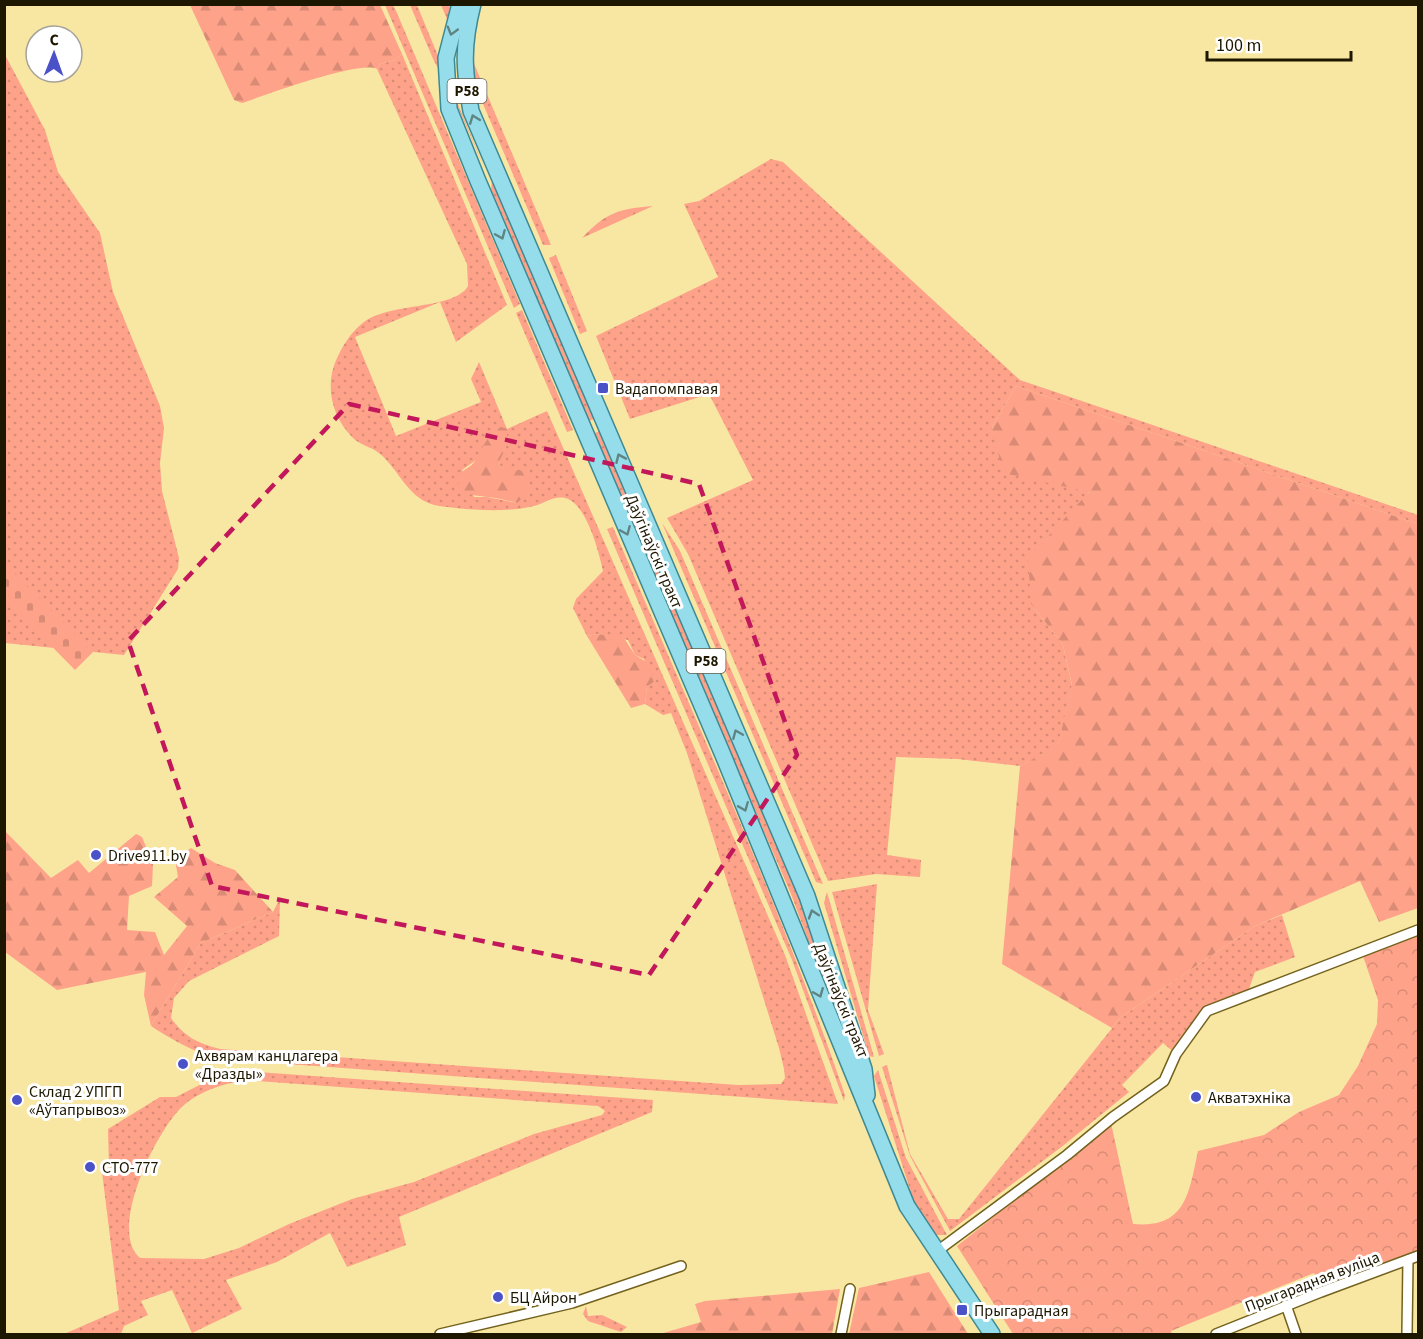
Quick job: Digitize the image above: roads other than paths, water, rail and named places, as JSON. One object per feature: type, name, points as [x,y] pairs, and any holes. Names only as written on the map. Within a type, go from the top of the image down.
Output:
[{"type":"main road","name":"Даўгінаўскі тракт","points":[[460,4],[446,58],[449,109],[723,755],[907,1206],[992,1335]]},
{"type":"main road","name":"Даўгінаўскі тракт","points":[[473,4],[466,32],[463,65],[471,111],[807,896],[864,1069],[868,1106]]},
{"type":"main road","points":[[478,181],[496,173]]},
{"type":"street","points":[[936,1252],[1067,1155],[1113,1117],[1164,1081],[1176,1054],[1207,1011],[1419,930]]},
{"type":"street","name":"Прыгарадная вуліца","points":[[1216,1335],[1286,1305],[1419,1256]]},
{"type":"street","points":[[1407,1335],[1408,1260]]},
{"type":"street","points":[[440,1335],[572,1303],[681,1266]]},
{"type":"street","points":[[841,1335],[850,1289]]},
{"type":"street","points":[[1286,1305],[1296,1335]]},
{"type":"place","name":"Вадапомпавая","points":[[603,388]]},
{"type":"place","name":"Drive911.by","points":[[96,855]]},
{"type":"place","name":"Ахвярам канцлагера «Дразды»","points":[[183,1064]]},
{"type":"place","name":"Акватэхніка","points":[[1196,1097]]},
{"type":"place","name":"Склад 2 УПГП «Аўтапрывоз»","points":[[17,1100]]},
{"type":"place","name":"СТО-777","points":[[90,1167]]},
{"type":"place","name":"БЦ Айрон","points":[[498,1297]]},
{"type":"place","name":"Прыгарадная","points":[[962,1310]]}]
